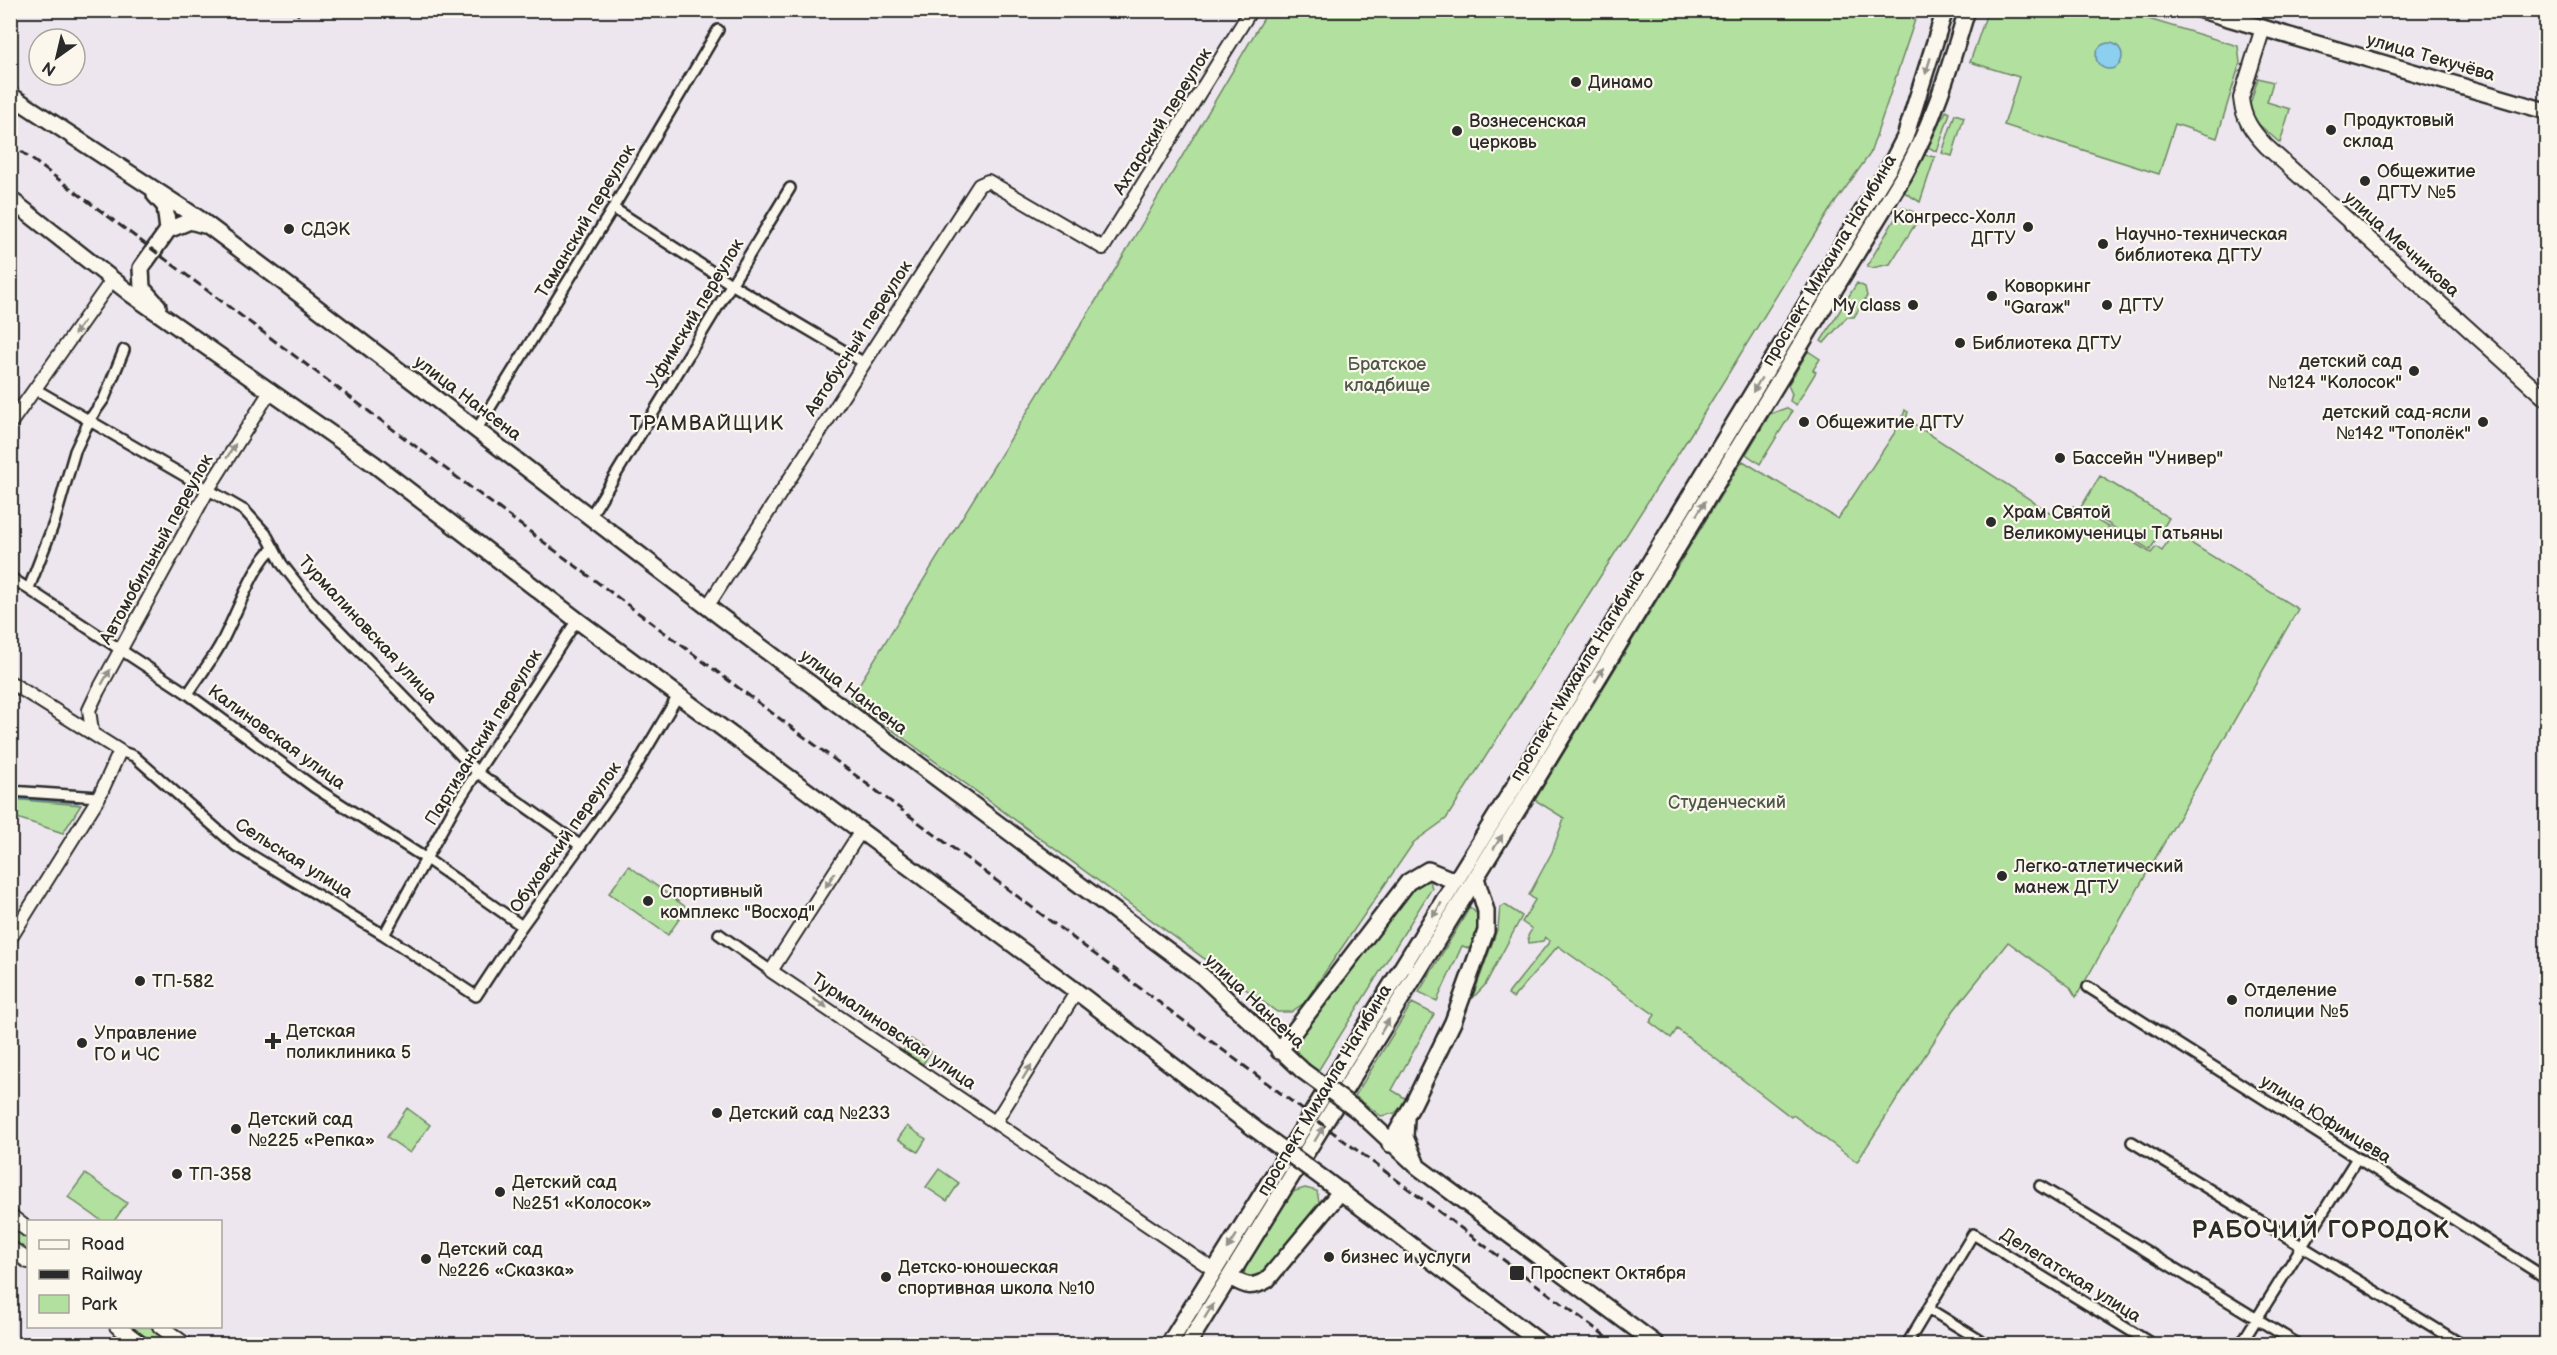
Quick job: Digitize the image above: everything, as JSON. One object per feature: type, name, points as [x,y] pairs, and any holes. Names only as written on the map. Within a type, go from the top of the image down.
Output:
[{"type":"main road","name":"проспект Михаила Нагибина","points":[[1169,1344],[1455,881],[1890,166],[1905,137],[1946,10]]},
{"type":"main road","name":"проспект Михаила Нагибина","points":[[1188,1344],[1476,878],[1913,159],[1936,107],[1967,10]]},
{"type":"main road","name":"улица Текучёва","points":[[2201,10],[2547,111]]},
{"type":"main road","name":"улица Мечникова","points":[[2263,28],[2241,98],[2242,109],[2250,128],[2266,146],[2547,399]]},
{"type":"main road","name":"улица Нансена","points":[[10,94],[208,226],[477,429],[707,607],[1202,976],[1279,1051],[1358,1111],[1390,1144],[1418,1167],[1656,1344]]},
{"type":"main road","points":[[149,188],[165,206],[168,230]]},
{"type":"main road","points":[[15,203],[112,280],[375,464],[577,620],[1077,992],[1256,1130],[1341,1191],[1542,1344]]},
{"type":"main road","points":[[86,258],[116,274],[126,274],[141,268],[168,230],[190,221],[208,226]]},
{"type":"main road","points":[[141,268],[142,288],[171,322]]},
{"type":"main road","points":[[1279,1051],[1408,882],[1428,870],[1455,881]]},
{"type":"main road","points":[[1390,1144],[1453,1022],[1484,936],[1487,916],[1476,878]]},
{"type":"main road","points":[[1462,900],[1473,898],[1482,903]]},
{"type":"main road","points":[[1370,1122],[1390,1122],[1407,1115]]},
{"type":"main road","points":[[1407,1115],[1406,1137],[1418,1167]]},
{"type":"main road","points":[[1230,1277],[1247,1287],[1256,1286],[1267,1280],[1341,1191]]},
{"type":"main road","points":[[10,1216],[27,1229]]},
{"type":"main road","points":[[10,1248],[27,1261]]},
{"type":"main road","points":[[120,1328],[141,1344]]},
{"type":"main road","points":[[163,1328],[184,1344]]},
{"type":"street","name":"Ахтарский переулок","points":[[983,181],[988,181],[1103,248],[1251,10]]},
{"type":"street","name":"Таманский переулок","points":[[477,429],[614,208],[718,30]]},
{"type":"street","name":"Автобусный переулок","points":[[707,607],[863,362],[983,181]]},
{"type":"street","name":"Уфимский переулок","points":[[590,517],[790,188]]},
{"type":"street","points":[[10,219],[15,203]]},
{"type":"street","points":[[614,208],[731,284],[863,362]]},
{"type":"street","points":[[10,424],[112,280]]},
{"type":"street","points":[[29,588],[54,524],[66,475],[90,419],[104,399],[124,350]]},
{"type":"street","name":"Турмалиновская улица","points":[[35,389],[209,488],[245,511],[266,534],[282,564],[310,600],[478,773],[581,846]]},
{"type":"street","name":"Автомобильный переулок","points":[[92,731],[89,710],[209,488],[271,390]]},
{"type":"street","points":[[188,694],[219,647],[268,552],[274,548]]},
{"type":"street","name":"Калиновская улица","points":[[10,577],[188,694],[314,787],[428,860],[522,926]]},
{"type":"street","name":"Партизанский переулок","points":[[384,935],[428,860],[455,806],[577,620]]},
{"type":"street","name":"Сельская улица","points":[[10,682],[92,731],[120,751],[134,756],[236,846],[384,935],[476,996]]},
{"type":"street","name":"Обуховский переулок","points":[[476,996],[522,926],[628,780],[640,756],[679,694]]},
{"type":"street","points":[[10,939],[99,797],[120,751]]},
{"type":"street","points":[[10,791],[99,797]]},
{"type":"street","points":[[771,971],[861,831]]},
{"type":"street","name":"Турмалиновская улица","points":[[719,934],[1214,1270]]},
{"type":"street","name":"улица Юфимцева","points":[[2088,987],[2547,1278]]},
{"type":"street","points":[[996,1121],[1077,992]]},
{"type":"street","points":[[2132,1142],[2461,1344]]},
{"type":"street","points":[[2241,1344],[2357,1158]]},
{"type":"street","points":[[2040,1186],[2298,1344]]},
{"type":"street","name":"Делегатская улица","points":[[1929,1309],[1973,1234],[2152,1344]]},
{"type":"street","points":[[1907,1344],[1929,1309],[1986,1344]]},
{"type":"green space","points":[[1988,10],[2122,11],[2238,46],[2240,63],[2217,138],[2175,124],[2159,174],[2004,125],[2019,77],[1970,62]]},
{"type":"green space","name":"Братское кладбище","points":[[1268,11],[1918,11],[1870,154],[1829,211],[1699,421],[1446,819],[1414,842],[1304,1003],[1291,1012],[1277,1012],[850,699],[1116,268]]},
{"type":"green space","points":[[2258,78],[2273,82],[2267,102],[2290,109],[2280,143],[2247,114]]},
{"type":"green space","points":[[1946,111],[1950,113],[1937,152],[1928,147]]},
{"type":"green space","points":[[1955,114],[1964,117],[1952,156],[1942,153]]},
{"type":"green space","points":[[1924,155],[1935,157],[1920,202],[1904,192]]},
{"type":"green space","points":[[1902,207],[1916,213],[1918,220],[1890,264],[1872,268],[1867,266]]},
{"type":"green space","points":[[1857,283],[1865,287],[1867,296],[1854,317],[1847,317],[1824,343],[1821,341]]},
{"type":"green space","points":[[1808,351],[1820,359],[1813,370],[1816,372],[1796,405],[1790,401],[1792,394],[1788,385]]},
{"type":"green space","points":[[1786,408],[1792,412],[1760,464],[1746,454],[1770,414]]},
{"type":"green space","name":"Студенческий","points":[[1905,410],[1908,412],[1906,419],[2060,519],[2073,506],[2151,553],[2156,547],[2162,551],[2173,532],[2298,609],[2076,997],[2070,987],[2008,942],[1954,1010],[1857,1162],[1793,1115],[1791,1117],[1677,1029],[1671,1038],[1650,1022],[1655,1015],[1558,946],[1513,998],[1508,994],[1550,941],[1545,937],[1543,941],[1529,943],[1528,936],[1532,929],[1522,922],[1535,900],[1529,895],[1552,852],[1564,818],[1535,800],[1740,464],[1743,461],[1838,519],[1901,423]]},
{"type":"green space","points":[[2100,476],[2169,518],[2150,550],[2081,507]]},
{"type":"green space","points":[[10,799],[81,805],[63,833],[11,816]]},
{"type":"green space","name":"Спортивный комплекс \"Восход\"","points":[[629,866],[687,908],[668,935],[609,893]]},
{"type":"green space","points":[[1422,878],[1430,882],[1432,888],[1318,1071],[1306,1064],[1295,1049],[1299,1033],[1413,882]]},
{"type":"green space","points":[[1505,905],[1522,916],[1485,985],[1472,999],[1498,927],[1500,907]]},
{"type":"green space","points":[[1470,907],[1480,917],[1471,949],[1462,946],[1437,1001],[1419,992]]},
{"type":"green space","points":[[1412,1003],[1434,1014],[1392,1090],[1408,1100],[1395,1113],[1381,1116],[1355,1096]]},
{"type":"green space","points":[[911,1039],[931,1052],[923,1064],[903,1051]]},
{"type":"green space","points":[[407,1108],[430,1125],[410,1153],[387,1137]]},
{"type":"green space","points":[[907,1126],[926,1139],[918,1152],[898,1139]]},
{"type":"green space","points":[[939,1169],[959,1183],[947,1201],[926,1187]]},
{"type":"green space","points":[[85,1174],[127,1203],[115,1220],[101,1220],[68,1197]]},
{"type":"green space","points":[[1305,1188],[1317,1191],[1320,1207],[1268,1272],[1250,1281],[1244,1276],[1246,1263],[1289,1196]]},
{"type":"green space","points":[[10,1225],[27,1237],[27,1250],[11,1238]]},
{"type":"green space","points":[[133,1328],[151,1328],[174,1344],[156,1344]]},
{"type":"water","points":[[2109,43],[2118,47],[2122,56],[2118,65],[2109,69],[2100,65],[2096,56],[2100,47]]},
{"type":"waterway","points":[[10,798],[78,802]]},
{"type":"railway","points":[[292,10],[300,16]]},
{"type":"railway","points":[[10,143],[1616,1344]]},
{"type":"place","name":"Динамо","points":[[1576,82]]},
{"type":"place","name":"Продуктовый склад","points":[[2331,130]]},
{"type":"place","name":"Вознесенская церковь","points":[[1457,131]]},
{"type":"place","name":"Общежитие ДГТУ №5","points":[[2365,181]]},
{"type":"place","name":"Конгресс-Холл ДГТУ","points":[[2028,227]]},
{"type":"place","name":"СДЭК","points":[[289,229]]},
{"type":"place","name":"Научно-техническая библиотека ДГТУ","points":[[2103,244]]},
{"type":"place","name":"Коворкинг \"Gаraж\"","points":[[1992,296]]},
{"type":"place","name":"My class","points":[[1913,305]]},
{"type":"place","name":"ДГТУ","points":[[2107,305]]},
{"type":"place","name":"Библиотека ДГТУ","points":[[1960,343]]},
{"type":"place","name":"детский сад №124 \"Колосок\"","points":[[2414,371]]},
{"type":"place","name":"Общежитие ДГТУ","points":[[1804,422]]},
{"type":"place","name":"детский сад-ясли №142 \"Тополёк\"","points":[[2483,422]]},
{"type":"place","name":"Бассейн \"Универ\"","points":[[2060,458]]},
{"type":"place","name":"Храм Святой Великомученицы Татьяны","points":[[1991,522]]},
{"type":"place","name":"Легко-атлетический манеж ДГТУ","points":[[2002,876]]},
{"type":"place","name":"Спортивный комплекс \"Восход\"","points":[[648,901]]},
{"type":"place","name":"ТП-582","points":[[140,981]]},
{"type":"place","name":"Отделение полиции №5","points":[[2232,1000]]},
{"type":"place","name":"Детская поликлиника 5","points":[[273,1041]]},
{"type":"place","name":"Управление ГО и ЧС","points":[[82,1043]]},
{"type":"place","name":"Детский сад №233","points":[[717,1113]]},
{"type":"place","name":"Детский сад №225 «Репка»","points":[[236,1129]]},
{"type":"place","name":"ТП-358","points":[[177,1174]]},
{"type":"place","name":"Детский сад №251 «Колосок»","points":[[500,1192]]},
{"type":"place","name":"бизнес и услуги","points":[[1329,1257]]},
{"type":"place","name":"Детский сад №226 «Сказка»","points":[[426,1259]]},
{"type":"place","name":"Проспект Октября","points":[[1517,1273]]},
{"type":"place","name":"Детско-юношеская спортивная школа №10","points":[[886,1277]]},
{"type":"district","name":"ТРАМВАЙЩИК","points":[[707,423]]},
{"type":"district","name":"РАБОЧИЙ ГОРОДОК","points":[[2321,1230]]}]
